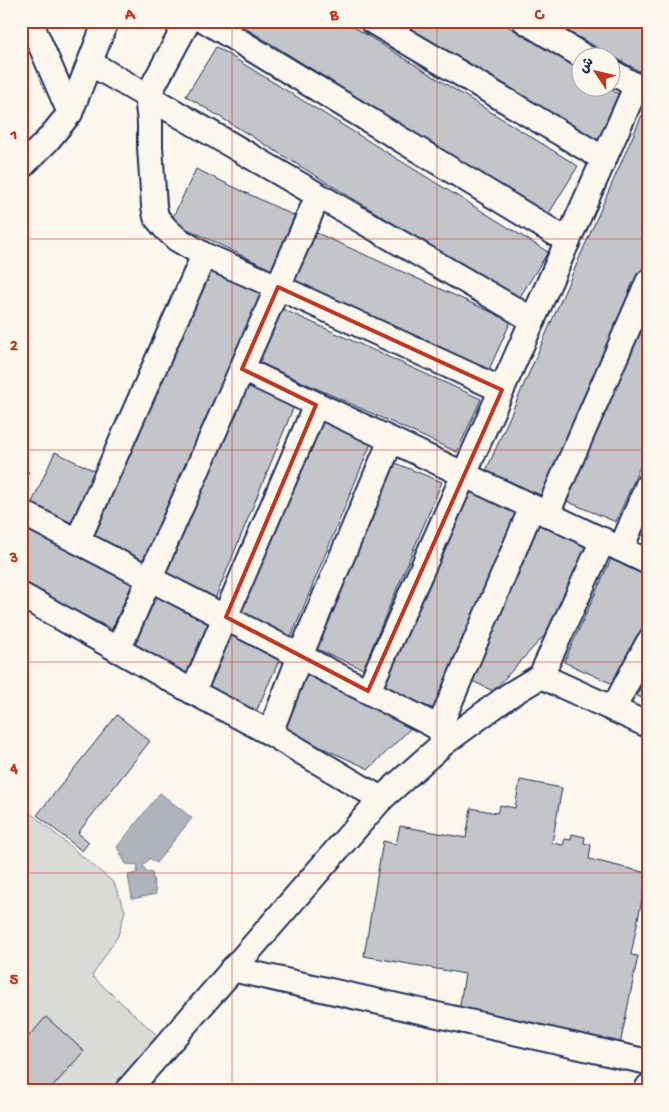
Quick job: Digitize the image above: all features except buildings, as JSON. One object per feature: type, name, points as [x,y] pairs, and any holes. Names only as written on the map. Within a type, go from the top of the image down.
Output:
[{"type":"street","points":[[30,21],[70,113]]},
{"type":"street","points":[[21,167],[47,141],[70,113],[106,21]]},
{"type":"street","points":[[188,21],[147,97],[154,206],[156,217],[166,229],[177,239],[204,255],[502,390]]},
{"type":"street","points":[[206,21],[568,241]]},
{"type":"street","points":[[372,21],[604,159]]},
{"type":"street","points":[[526,21],[572,49]]},
{"type":"street","points":[[90,63],[532,320]]},
{"type":"street","points":[[368,691],[604,159],[642,90],[622,78]]},
{"type":"street","points":[[118,650],[318,196]]},
{"type":"street","points":[[78,540],[204,255]]},
{"type":"street","points":[[441,736],[540,510],[648,282]]},
{"type":"street","points":[[242,369],[648,562]]},
{"type":"street","points":[[193,692],[316,405]]},
{"type":"street","points":[[270,732],[391,440]]},
{"type":"street","points":[[127,1091],[232,968],[381,799],[441,736],[541,676],[612,545],[648,485]]},
{"type":"street","points":[[21,512],[368,691],[441,736]]},
{"type":"street","points":[[21,595],[193,692],[270,732],[381,799]]},
{"type":"street","points":[[613,709],[648,644]]},
{"type":"street","points":[[541,676],[648,725]]},
{"type":"street","points":[[232,968],[648,1062]]},
{"type":"highlighted area","points":[[278,287],[502,390],[368,691],[226,617],[316,405],[242,369]]},
{"type":"shaded area","points":[[160,793],[192,818],[156,863],[150,858],[143,866],[146,871],[152,873],[156,894],[132,899],[128,875],[137,873],[138,865],[126,864],[117,847]]},
{"type":"shaded area","points":[[21,805],[114,883],[125,911],[118,936],[92,976],[159,1037],[114,1091],[21,1091]]}]
